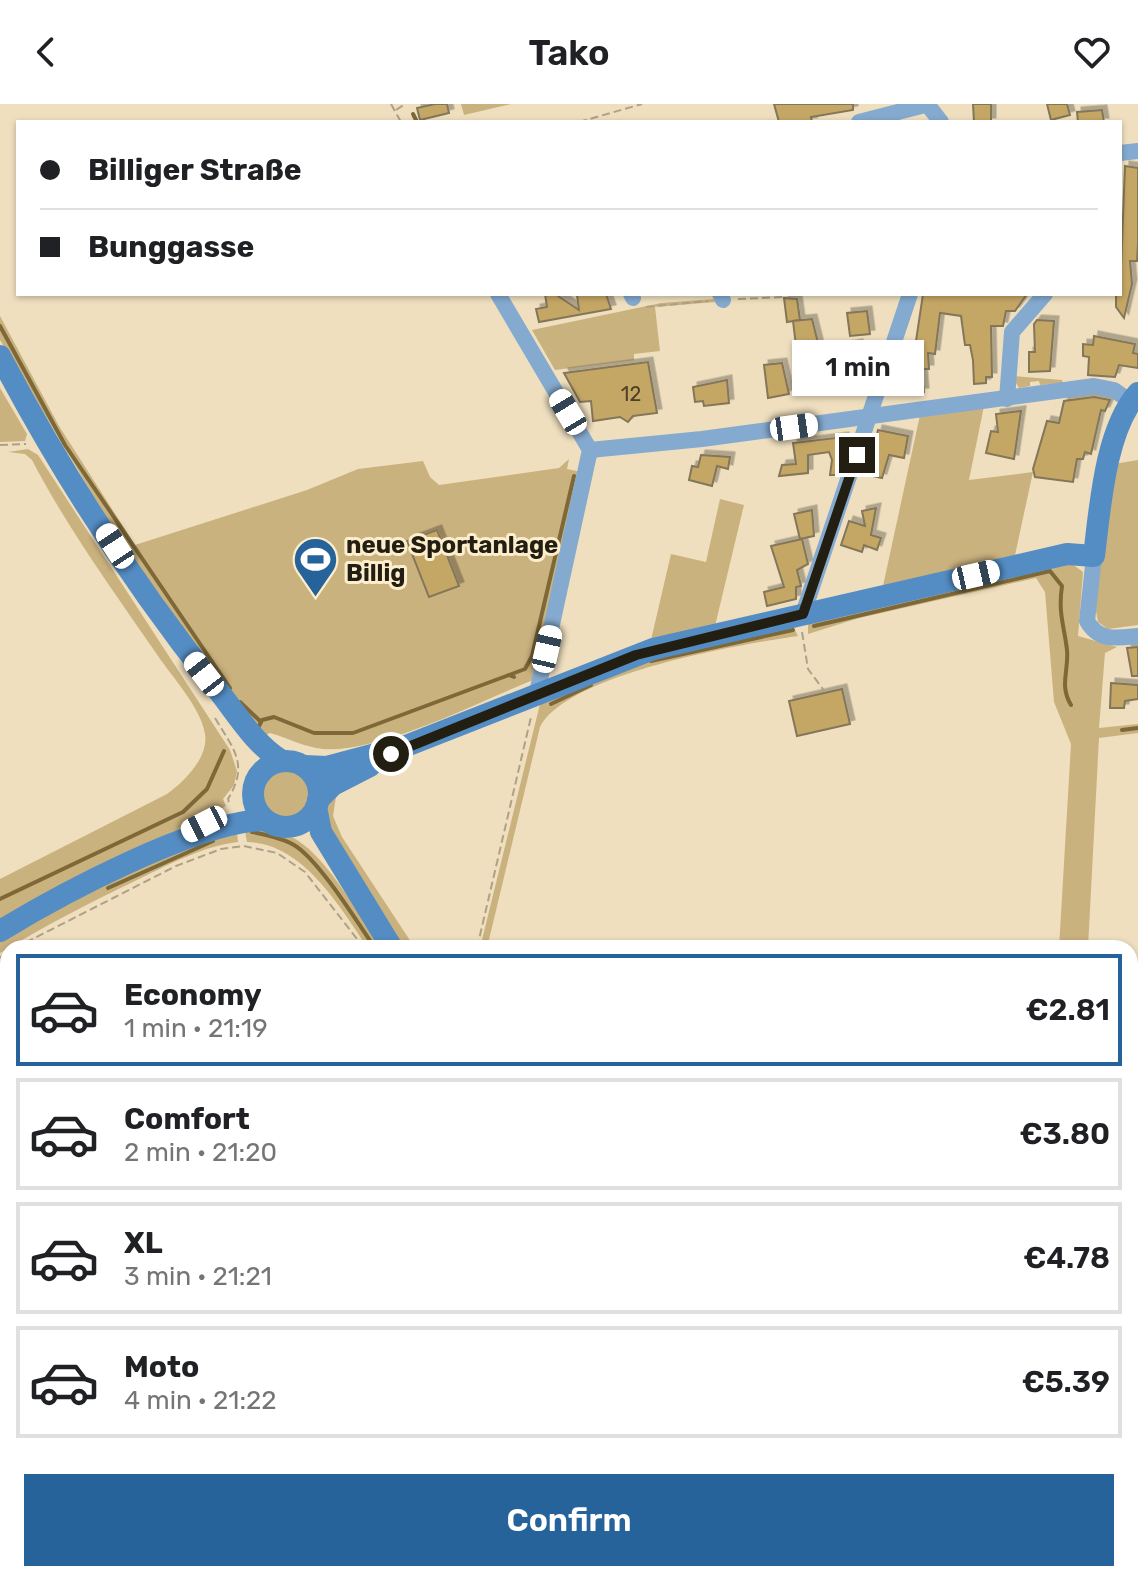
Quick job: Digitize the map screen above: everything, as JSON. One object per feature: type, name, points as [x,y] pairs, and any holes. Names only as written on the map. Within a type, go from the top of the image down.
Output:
[{"type":"street","points":[[867,120],[928,104]]},
{"type":"street","points":[[499,296],[590,450],[537,693]]},
{"type":"street","points":[[801,615],[909,296]]},
{"type":"street","points":[[1007,399],[1010,336],[1043,296]]},
{"type":"street","points":[[0,356],[87,503],[187,651],[247,751],[254,784],[254,805],[264,820]]},
{"type":"street","points":[[590,450],[1100,386],[1114,390],[1134,398],[1112,446],[1087,621],[1104,637],[1138,636]]},
{"type":"street","points":[[288,828],[303,823],[333,785],[406,746],[653,649],[1067,554],[1094,556]]},
{"type":"street","points":[[187,651],[259,743],[282,761],[327,767],[406,746]]},
{"type":"street","points":[[0,931],[49,903],[235,815],[266,767],[282,761]]},
{"type":"street","points":[[304,766],[316,780],[321,832],[387,940]]},
{"type":"street","points":[[235,815],[288,828],[312,846],[377,926]]},
{"type":"path","points":[[391,104],[400,120]]},
{"type":"path","points":[[395,111],[405,104]]},
{"type":"path","points":[[586,120],[642,104]]},
{"type":"path","points":[[632,296],[638,309],[721,297],[784,297]]},
{"type":"path","points":[[0,445],[16,447],[33,442]]},
{"type":"path","points":[[801,615],[808,669],[825,692]]},
{"type":"path","points":[[479,940],[537,693]]},
{"type":"path","points":[[244,846],[228,799],[240,776],[237,756],[247,751]]},
{"type":"path","points":[[29,940],[74,915],[186,862],[221,849],[244,846],[277,853],[305,872],[358,940]]},
{"type":"shaded area","points":[[461,104],[511,104],[464,115]]},
{"type":"shaded area","points":[[714,299],[715,302],[655,307],[660,351],[634,354],[634,360],[555,370],[532,330],[661,303]]},
{"type":"shaded area","name":"neue Sportanlage Billig","points":[[0,316],[59,426],[135,545],[307,490],[358,469],[423,461],[430,477],[439,485],[559,468],[569,459],[567,469],[581,472],[533,680],[429,724],[372,743],[323,749],[270,733],[261,737],[118,537],[0,340]]},
{"type":"shaded area","points":[[1012,376],[1062,380],[1063,383],[1040,385],[1039,381],[1030,382],[1030,386],[1019,388]]},
{"type":"shaded area","points":[[0,388],[27,434],[25,441],[0,442]]},
{"type":"shaded area","points":[[984,406],[969,480],[1033,472],[1015,555],[883,586],[920,415]]},
{"type":"shaded area","points":[[28,449],[38,455],[230,750],[237,771],[234,785],[223,799],[226,806],[0,923],[0,879],[167,794],[194,768],[205,743],[202,724],[192,704],[92,560],[32,460],[25,454],[8,452]]},
{"type":"shaded area","points":[[1138,460],[1138,625],[1108,629],[1098,622],[1095,606],[1114,464]]},
{"type":"shaded area","points":[[720,499],[744,505],[715,626],[651,640],[671,554],[706,562]]},
{"type":"shaded area","points":[[1067,560],[1083,572],[1078,636],[1117,647],[1105,653],[1099,728],[1138,724],[1138,733],[1099,738],[1088,940],[1059,940],[1071,744],[1054,702],[1045,592],[1036,578],[859,618],[808,634],[808,622]]},
{"type":"shaded area","points":[[793,626],[798,636],[698,654],[658,665],[618,677],[556,708],[540,727],[489,940],[482,940],[540,704],[614,670]]},
{"type":"shaded area","points":[[285,768],[303,776],[311,794],[303,812],[285,820],[267,812],[259,794],[267,776]]},
{"type":"shaded area","points":[[336,797],[333,816],[342,837],[410,940],[396,940],[325,828],[326,802]]},
{"type":"shaded area","points":[[244,826],[285,835],[309,849],[332,875],[377,940],[362,940],[332,897],[303,865],[267,845],[247,842]]},
{"type":"shaded area","points":[[237,833],[238,842],[201,851],[164,867],[23,940],[0,940],[0,939],[171,851]]},
{"type":"building","points":[[447,104],[449,113],[420,120],[417,108]]},
{"type":"building","points":[[774,104],[853,104],[853,110],[811,117],[812,120],[778,120]]},
{"type":"building","points":[[973,104],[991,104],[991,120],[974,120]]},
{"type":"building","points":[[1047,104],[1067,104],[1070,115],[1051,120]]},
{"type":"building","points":[[1102,110],[1104,120],[1078,120],[1077,112]]},
{"type":"building","points":[[1125,166],[1138,168],[1138,243],[1137,261],[1130,261],[1132,284],[1124,318],[1116,307],[1116,296],[1122,296]]},
{"type":"building","points":[[545,296],[558,296],[579,310],[577,296],[607,296],[611,309],[539,322],[536,309],[547,307]]},
{"type":"building","points":[[923,296],[1026,296],[1015,311],[1006,311],[1003,326],[991,326],[992,377],[986,377],[986,383],[974,384],[973,360],[970,345],[965,345],[961,316],[940,313],[935,354],[928,353],[929,369],[922,369],[924,392],[903,393],[903,369],[912,368]]},
{"type":"building","points":[[784,298],[797,299],[800,320],[787,322]]},
{"type":"building","points":[[867,311],[870,334],[850,336],[847,313]]},
{"type":"building","points":[[812,319],[820,351],[797,354],[793,321]]},
{"type":"building","points":[[1037,320],[1054,321],[1050,371],[1029,372],[1029,352],[1035,352],[1034,324]]},
{"type":"building","points":[[1094,336],[1135,344],[1133,353],[1138,354],[1138,368],[1119,365],[1115,377],[1088,375],[1089,357],[1083,356],[1083,344],[1093,345]]},
{"type":"building","points":[[858,344],[860,356],[848,358],[846,346]]},
{"type":"building","points":[[857,357],[860,379],[834,383],[831,360]]},
{"type":"building","points":[[648,362],[657,413],[633,416],[628,422],[620,417],[593,421],[591,401],[580,402],[564,373]]},
{"type":"building","points":[[782,363],[789,394],[768,398],[764,365]]},
{"type":"building","points":[[727,380],[729,403],[704,406],[703,401],[695,402],[693,387]]},
{"type":"building","points":[[1094,397],[1110,400],[1105,411],[1101,410],[1091,454],[1085,452],[1083,459],[1077,459],[1073,482],[1035,477],[1033,469],[1047,421],[1059,423],[1064,401]]},
{"type":"building","points":[[1021,411],[1014,459],[986,453],[991,431],[998,432],[996,414]]},
{"type":"building","points":[[878,430],[908,436],[904,458],[889,455],[882,478],[868,475]]},
{"type":"building","points":[[844,437],[846,451],[838,475],[830,475],[832,460],[829,452],[808,455],[808,473],[779,476],[782,465],[796,464],[793,443]]},
{"type":"building","points":[[701,455],[730,457],[728,469],[717,466],[712,486],[689,480],[692,466],[698,467]]},
{"type":"building","points":[[876,508],[871,535],[881,538],[877,550],[864,545],[862,552],[841,545],[849,521],[865,526],[862,511]]},
{"type":"building","points":[[812,510],[814,536],[800,539],[794,514]]},
{"type":"building","points":[[437,530],[459,586],[429,597],[407,541]]},
{"type":"building","points":[[802,539],[808,564],[797,570],[801,586],[796,587],[796,599],[767,606],[764,592],[784,587],[771,546]]},
{"type":"building","points":[[1138,647],[1138,676],[1132,676],[1127,648]]},
{"type":"building","points":[[1111,683],[1138,685],[1138,699],[1125,701],[1124,708],[1110,708]]},
{"type":"building","points":[[842,689],[850,724],[797,736],[789,701]]},
{"type":"waterway","points":[[413,114],[416,120]]},
{"type":"waterway","points":[[0,326],[65,445],[230,688]]},
{"type":"waterway","points":[[509,675],[525,669],[532,656],[574,476]]},
{"type":"waterway","points":[[814,626],[1050,571],[1062,586],[1061,612],[1067,650],[1065,684],[1071,705]]},
{"type":"waterway","points":[[651,661],[793,630]]},
{"type":"waterway","points":[[259,726],[262,720],[274,717],[314,733],[353,733],[509,675],[514,677]]},
{"type":"waterway","points":[[551,704],[591,685]]},
{"type":"waterway","points":[[240,702],[261,722]]},
{"type":"waterway","points":[[1122,730],[1138,728]]},
{"type":"waterway","points":[[0,899],[183,812],[207,789],[224,751]]},
{"type":"waterway","points":[[252,832],[285,841],[304,853],[337,892],[370,940]]},
{"type":"waterway","points":[[108,888],[213,841]]},
{"type":"place","name":"neue Sportanlage Billig","points":[[315,598]]},
{"type":"route","points":[[391,754],[653,649],[803,614],[857,455]]}]
